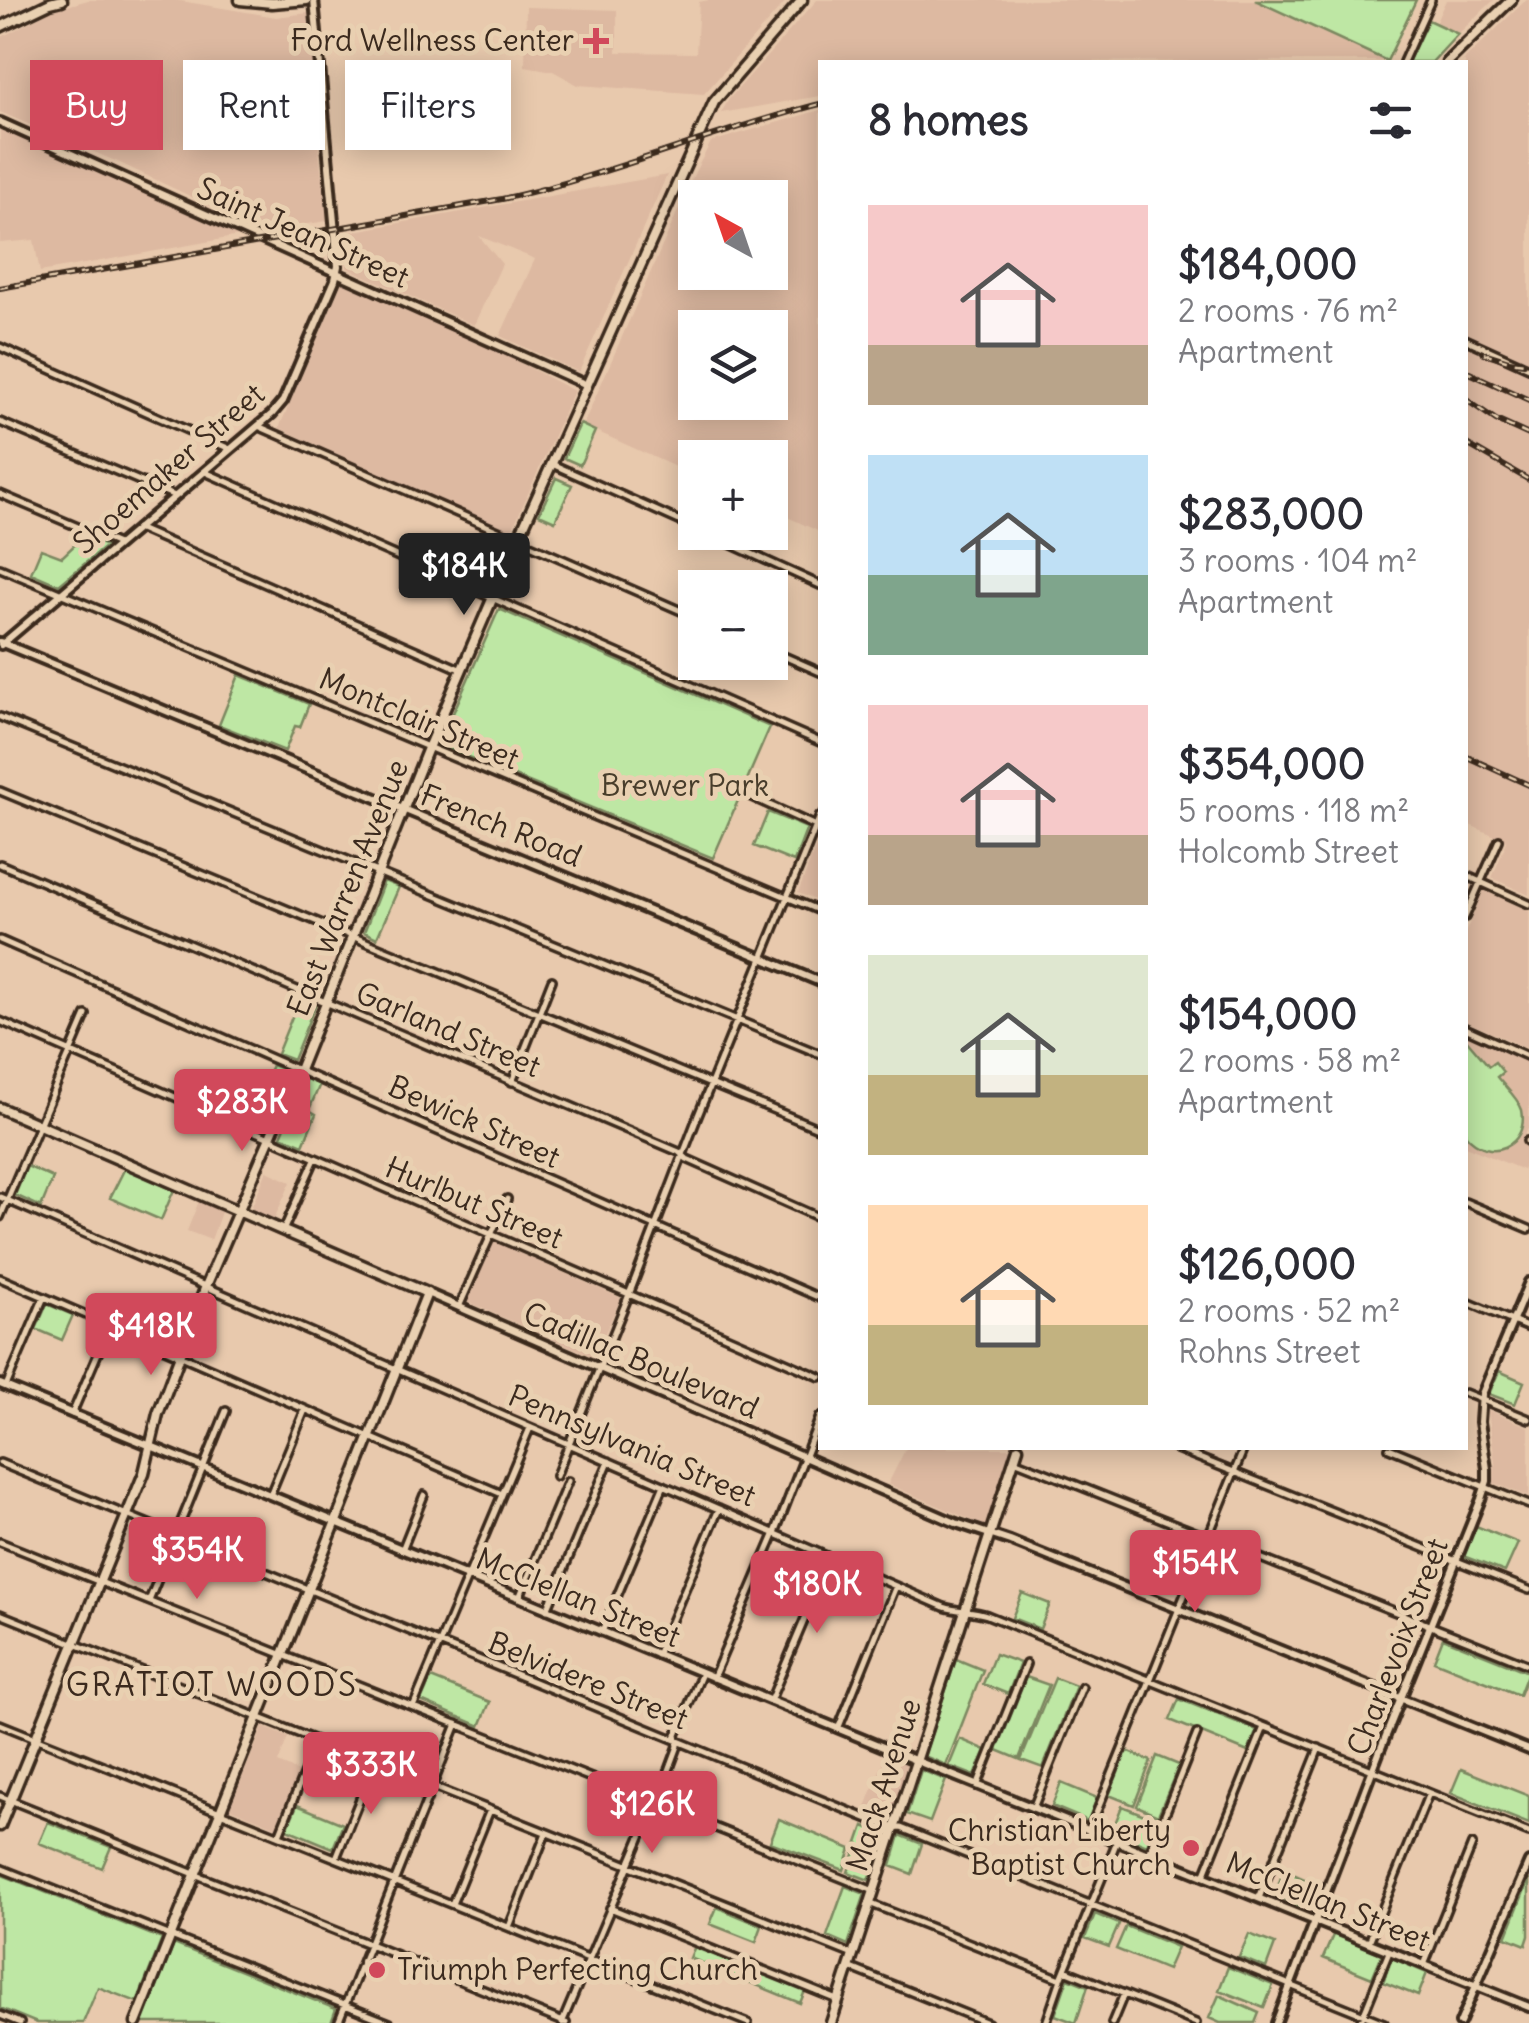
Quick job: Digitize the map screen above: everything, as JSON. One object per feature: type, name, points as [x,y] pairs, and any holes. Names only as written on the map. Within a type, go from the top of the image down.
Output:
[{"type":"main road","points":[[26,14],[44,0]]},
{"type":"main road","points":[[0,27],[62,0]]},
{"type":"main road","points":[[240,0],[310,0]]},
{"type":"main road","name":"East Warren Avenue","points":[[0,1826],[144,1473],[158,1414],[206,1286],[518,539],[714,102],[802,0]]},
{"type":"main road","points":[[1449,60],[1511,0]]},
{"type":"main road","name":"Cadillac Boulevard","points":[[0,1108],[427,1293]]},
{"type":"main road","points":[[136,2023],[427,1293]]},
{"type":"main road","name":"Mack Avenue","points":[[831,2023],[1017,1450]]},
{"type":"street","name":"Shoemaker Street","points":[[1,644],[283,401],[336,273],[336,228],[310,0]]},
{"type":"street","points":[[1404,60],[1431,0]]},
{"type":"street","name":"Saint Jean Street","points":[[0,122],[587,385]]},
{"type":"street","points":[[1468,340],[1529,368]]},
{"type":"street","points":[[0,347],[230,449]]},
{"type":"street","points":[[0,422],[175,496]]},
{"type":"street","points":[[258,426],[678,610]]},
{"type":"street","points":[[552,464],[678,520]]},
{"type":"street","points":[[204,472],[818,741]]},
{"type":"street","points":[[0,494],[118,544]]},
{"type":"street","points":[[137,528],[462,670]]},
{"type":"street","points":[[743,550],[818,584]]},
{"type":"street","name":"Montclair Street","points":[[0,568],[818,910]]},
{"type":"street","name":"French Road","points":[[1,644],[818,981]]},
{"type":"street","points":[[788,658],[818,671]]},
{"type":"street","points":[[0,718],[818,1053]]},
{"type":"street","points":[[0,791],[818,1128]]},
{"type":"street","points":[[556,1476],[711,1083],[818,827],[744,793]]},
{"type":"street","points":[[1468,909],[1499,840]]},
{"type":"street","name":"Garland Street","points":[[0,864],[679,1152],[818,1217]]},
{"type":"street","points":[[1468,876],[1529,904]]},
{"type":"street","name":"Bewick Street","points":[[0,940],[818,1297]]},
{"type":"street","points":[[512,1082],[552,980]]},
{"type":"street","points":[[0,1217],[4,1198],[86,1015]]},
{"type":"street","name":"Hurlbut Street","points":[[0,1022],[818,1376]]},
{"type":"street","points":[[1468,1029],[1529,1057]]},
{"type":"street","points":[[284,1231],[315,1158]]},
{"type":"street","name":"Pennsylvania Street","points":[[4,1198],[944,1607],[987,1616],[1529,1833]]},
{"type":"street","points":[[459,1307],[507,1199]]},
{"type":"street","points":[[1468,1203],[1529,1229]]},
{"type":"street","points":[[0,1278],[502,1494]]},
{"type":"street","name":"Charlevoix Street","points":[[1276,2023],[1485,1487],[1488,1469],[1480,1422],[1481,1400],[1529,1282]]},
{"type":"street","name":"Cadillac Boulevard","points":[[427,1293],[989,1535],[1529,1750]]},
{"type":"street","points":[[3,1385],[44,1297]]},
{"type":"street","points":[[1468,1301],[1529,1328]]},
{"type":"street","points":[[72,1414],[110,1325]]},
{"type":"street","name":"McClellan Street","points":[[3,1385],[770,1702],[1529,2007]]},
{"type":"street","points":[[1468,1395],[1529,1419]]},
{"type":"street","points":[[270,1495],[306,1409]]},
{"type":"street","points":[[148,1601],[226,1411]]},
{"type":"street","points":[[714,1678],[818,1422]]},
{"type":"street","points":[[413,1707],[530,1427]]},
{"type":"street","points":[[1179,1450],[1529,1590]]},
{"type":"street","points":[[1090,1830],[1243,1450]]},
{"type":"street","points":[[1394,1450],[1529,1505]]},
{"type":"street","points":[[1014,1460],[1529,1665]]},
{"type":"street","points":[[547,1610],[609,1461]]},
{"type":"street","name":"Belvidere Street","points":[[0,1463],[894,1829],[901,1828],[1384,2023]]},
{"type":"street","points":[[519,1598],[568,1481]]},
{"type":"street","points":[[602,1632],[664,1485]]},
{"type":"street","points":[[402,1550],[424,1495]]},
{"type":"street","points":[[657,1655],[718,1508]]},
{"type":"street","points":[[0,1542],[874,1891]]},
{"type":"street","points":[[770,1702],[831,1557]]},
{"type":"street","points":[[838,1729],[896,1586]]},
{"type":"street","points":[[0,1614],[852,1956]]},
{"type":"street","points":[[977,1786],[1026,1664]]},
{"type":"street","points":[[0,1796],[564,2023],[677,1748],[676,1735],[702,1674]]},
{"type":"street","points":[[1034,1808],[1082,1687]]},
{"type":"street","points":[[0,1724],[748,2023]]},
{"type":"street","points":[[338,2023],[457,1724]]},
{"type":"street","points":[[1204,1876],[1264,1726]]},
{"type":"street","points":[[1149,1854],[1196,1734]]},
{"type":"street","points":[[279,1835],[317,1741]]},
{"type":"street","points":[[1259,1898],[1319,1748]]},
{"type":"street","points":[[336,1858],[374,1764]]},
{"type":"street","points":[[1369,1942],[1429,1793]]},
{"type":"street","points":[[452,1904],[490,1810]]},
{"type":"street","points":[[508,1927],[546,1833]]},
{"type":"street","points":[[1046,2023],[1116,1842]]},
{"type":"street","points":[[1424,1965],[1472,1844]]},
{"type":"street","points":[[1460,2023],[1529,1862]]},
{"type":"street","points":[[0,1868],[390,2023]]},
{"type":"street","points":[[870,1903],[1060,1979]]},
{"type":"street","points":[[610,1908],[838,2000]]},
{"type":"street","points":[[1360,2023],[1390,1950]]},
{"type":"street","points":[[849,1967],[988,2023]]},
{"type":"street","points":[[1065,1970],[1196,2023]]},
{"type":"street","points":[[1112,2023],[1124,1994]]},
{"type":"street","points":[[0,2015],[20,2023]]},
{"type":"street","points":[[1174,2023],[1177,2015]]},
{"type":"shaded area","points":[[88,0],[175,0],[276,17],[309,13],[313,60],[183,60],[183,150],[319,150],[327,221],[264,231],[89,150],[163,150],[163,60],[30,60],[30,125],[0,112],[0,38],[50,11]]},
{"type":"shaded area","points":[[787,0],[704,94],[578,85],[553,71],[525,66],[526,7],[617,10],[617,52],[696,53],[699,2]]},
{"type":"shaded area","points":[[817,0],[1255,0],[1385,60],[818,60],[818,96],[721,113]]},
{"type":"shaded area","points":[[1446,0],[1494,0],[1458,34],[1435,24]]},
{"type":"shaded area","points":[[1529,0],[1529,895],[1492,878],[1507,841],[1468,824],[1468,60],[1464,60]]},
{"type":"shaded area","points":[[818,111],[818,531],[788,517],[788,440],[678,440],[678,468],[583,425],[678,210],[678,290],[788,290],[788,180],[691,180],[711,142]]},
{"type":"shaded area","points":[[0,127],[30,141],[30,150],[50,150],[239,236],[40,272],[34,240],[0,243]]},
{"type":"shaded area","points":[[667,175],[579,372],[500,336],[535,259],[479,236],[502,264],[474,325],[347,268],[344,233]]},
{"type":"shaded area","points":[[342,282],[511,358],[574,391],[511,532],[279,428]]},
{"type":"shaded area","points":[[818,841],[818,901],[798,893]]},
{"type":"shaded area","points":[[1484,890],[1529,911],[1529,1049],[1468,1022],[1468,926]]},
{"type":"shaded area","points":[[1468,1035],[1529,1063],[1529,1127],[1522,1138],[1529,1155],[1523,1170],[1468,1147]]},
{"type":"shaded area","points":[[267,1171],[291,1182],[274,1219],[251,1208]]},
{"type":"shaded area","points":[[199,1201],[221,1212],[211,1240],[187,1231]]},
{"type":"shaded area","points":[[494,1242],[621,1298],[594,1357],[468,1302]]},
{"type":"shaded area","points":[[1488,1410],[1529,1427],[1529,1497],[1494,1483]]},
{"type":"shaded area","points":[[905,1450],[1010,1450],[985,1526],[888,1484]]},
{"type":"shaded area","points":[[263,1727],[288,1737],[278,1763],[299,1772],[277,1827],[230,1808]]},
{"type":"shaded area","points":[[886,1755],[908,1765],[890,1822],[864,1812]]},
{"type":"green space","points":[[1255,0],[1416,0],[1385,60]]},
{"type":"green space","points":[[1428,20],[1458,34],[1434,60],[1409,60]]},
{"type":"green space","points":[[580,424],[595,431],[580,465],[564,458]]},
{"type":"green space","points":[[556,478],[572,485],[555,521],[539,514]]},
{"type":"green space","points":[[84,536],[106,546],[59,585],[31,573],[41,549],[62,557]]},
{"type":"green space","name":"Brewer Park","points":[[499,609],[770,727],[713,858],[439,745]]},
{"type":"green space","points":[[239,675],[309,704],[285,751],[219,725]]},
{"type":"green space","points":[[768,812],[807,828],[794,862],[754,846]]},
{"type":"green space","points":[[384,881],[399,887],[377,938],[364,932]]},
{"type":"green space","points":[[300,997],[316,1003],[293,1060],[277,1054]]},
{"type":"green space","points":[[1468,1042],[1489,1066],[1495,1062],[1503,1072],[1497,1077],[1522,1110],[1523,1123],[1520,1133],[1506,1147],[1485,1148],[1468,1137]]},
{"type":"green space","points":[[272,1065],[288,1071],[264,1129],[248,1121]]},
{"type":"green space","points":[[306,1078],[320,1084],[309,1110],[316,1114],[303,1145],[281,1136]]},
{"type":"green space","points":[[27,1166],[53,1178],[41,1207],[15,1195]]},
{"type":"green space","points":[[125,1168],[174,1190],[161,1220],[110,1198]]},
{"type":"green space","points":[[47,1304],[73,1315],[62,1340],[36,1329]]},
{"type":"green space","points":[[1499,1371],[1524,1382],[1515,1404],[1489,1394]]},
{"type":"green space","points":[[1476,1526],[1518,1543],[1505,1572],[1463,1556]]},
{"type":"green space","points":[[1022,1593],[1050,1604],[1040,1629],[1012,1618]]},
{"type":"green space","points":[[1443,1638],[1528,1672],[1519,1695],[1434,1661]]},
{"type":"green space","points":[[995,1654],[1020,1663],[1008,1694],[983,1684]]},
{"type":"green space","points":[[956,1659],[983,1670],[946,1765],[924,1756]]},
{"type":"green space","points":[[1026,1677],[1049,1685],[1019,1759],[997,1750]]},
{"type":"green space","points":[[431,1678],[490,1702],[480,1726],[421,1701]]},
{"type":"green space","points":[[1055,1678],[1076,1686],[1043,1768],[1021,1760]]},
{"type":"green space","points":[[1179,1699],[1257,1730],[1248,1752],[1170,1720]]},
{"type":"green space","points":[[960,1739],[986,1750],[975,1776],[949,1766]]},
{"type":"green space","points":[[1127,1751],[1151,1761],[1134,1805],[1109,1795]]},
{"type":"green space","points":[[1157,1756],[1179,1765],[1158,1815],[1137,1806]]},
{"type":"green space","points":[[1461,1769],[1529,1796],[1529,1824],[1451,1793]]},
{"type":"green space","points":[[921,1770],[946,1780],[930,1822],[907,1814]]},
{"type":"green space","points":[[1061,1783],[1097,1798],[1088,1821],[1052,1806]]},
{"type":"green space","points":[[297,1805],[343,1824],[333,1848],[287,1829]]},
{"type":"green space","points":[[1122,1806],[1157,1820],[1147,1845],[1112,1831]]},
{"type":"green space","points":[[779,1819],[851,1849],[844,1870],[770,1842]]},
{"type":"green space","points":[[48,1822],[111,1847],[102,1868],[39,1843]]},
{"type":"green space","points":[[864,1826],[885,1834],[869,1880],[848,1872]]},
{"type":"green space","points":[[900,1835],[922,1844],[912,1874],[891,1866]]},
{"type":"green space","points":[[1284,1870],[1311,1882],[1300,1906],[1274,1895]]},
{"type":"green space","points":[[0,1874],[162,1939],[137,2002],[98,1987],[83,2023],[37,2023],[0,2008]]},
{"type":"green space","points":[[1529,1879],[1529,1936],[1526,1945],[1506,1937]]},
{"type":"green space","points":[[845,1886],[865,1894],[848,1945],[827,1936]]},
{"type":"green space","points":[[717,1907],[762,1926],[756,1942],[710,1924]]},
{"type":"green space","points":[[1095,1914],[1119,1924],[1109,1947],[1085,1938]]},
{"type":"green space","points":[[1126,1926],[1177,1947],[1167,1970],[1116,1949]]},
{"type":"green space","points":[[1334,1933],[1382,1954],[1372,1978],[1323,1958]]},
{"type":"green space","points":[[1249,1934],[1275,1944],[1266,1968],[1239,1957]]},
{"type":"green space","points":[[174,1944],[336,2009],[331,2023],[143,2023]]},
{"type":"green space","points":[[695,1946],[805,1991],[800,2003],[690,1958]]},
{"type":"green space","points":[[1392,1958],[1427,1973],[1418,1996],[1383,1982]]},
{"type":"green space","points":[[1228,1967],[1273,1985],[1264,2008],[1219,1990]]},
{"type":"green space","points":[[1068,1978],[1088,1986],[1076,2023],[1055,2015]]},
{"type":"green space","points":[[1219,1995],[1259,2013],[1255,2023],[1220,2023],[1209,2018]]},
{"type":"railway","points":[[0,288],[502,199],[818,105]]},
{"type":"railway","points":[[1484,353],[1524,363]]},
{"type":"railway","points":[[1468,372],[1529,400]]},
{"type":"railway","points":[[1468,401],[1529,435]]},
{"type":"railway","points":[[1468,445],[1529,480]]},
{"type":"railway","points":[[1468,757],[1529,785]]},
{"type":"place","name":"Ford Wellness Center","points":[[596,41]]},
{"type":"place","name":"Christian Liberty Baptist Church","points":[[1191,1848]]},
{"type":"place","name":"Triumph Perfecting Church","points":[[377,1970]]},
{"type":"district","name":"GRATIOT WOODS","points":[[212,1685]]}]
